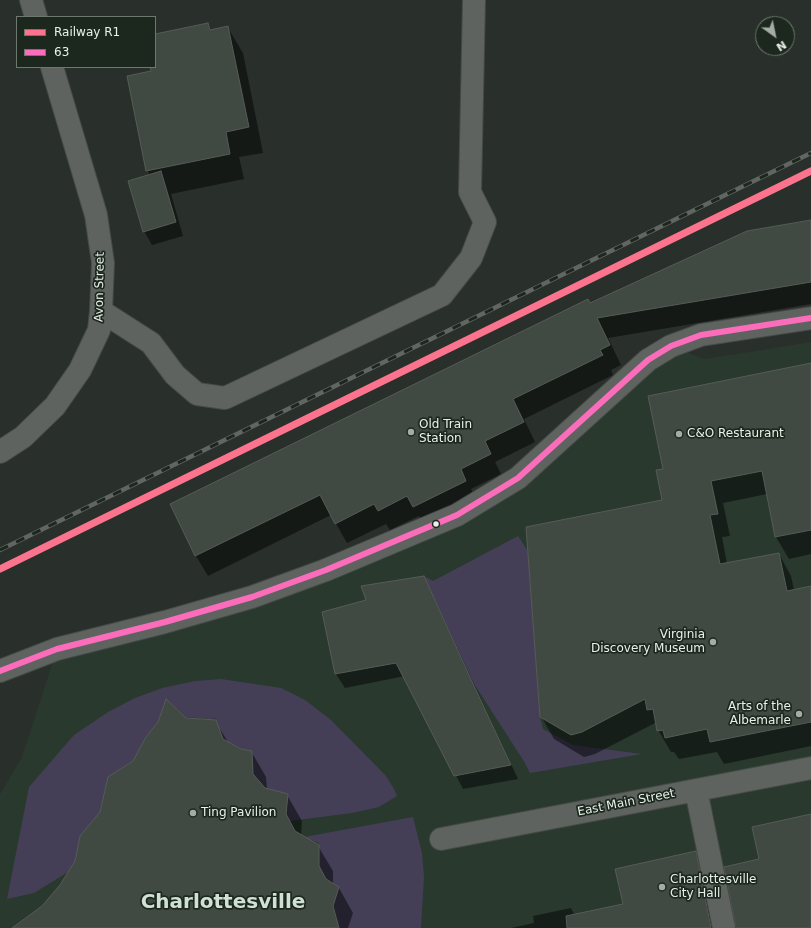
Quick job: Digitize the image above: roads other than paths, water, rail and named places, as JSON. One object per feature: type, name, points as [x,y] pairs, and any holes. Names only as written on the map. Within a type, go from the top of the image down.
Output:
[{"type":"street","points":[[31,0],[36,16]]},
{"type":"street","points":[[101,311],[151,343],[175,375],[197,394],[226,398],[442,295],[472,258],[485,222],[470,192],[474,0]]},
{"type":"street","name":"Avon Street","points":[[0,452],[23,437],[55,406],[80,370],[99,330],[103,263],[96,215],[52,68]]},
{"type":"street","points":[[0,671],[57,649],[165,622],[252,597],[326,570],[458,515],[518,478],[648,360],[671,346],[701,335],[811,318]]},
{"type":"street","name":"East Main Street","points":[[440,839],[811,768]]},
{"type":"street","points":[[696,790],[724,928]]},
{"type":"railway","points":[[0,550],[811,153]]},
{"type":"rail line","name":"R1","points":[[0,569],[811,171]]},
{"type":"place","name":"Old Train Station","points":[[411,432]]},
{"type":"place","name":"C&O Restaurant","points":[[679,434]]},
{"type":"place","name":"Virginia Discovery Museum","points":[[713,642]]},
{"type":"place","name":"Arts of the Albemarle","points":[[799,714]]},
{"type":"place","name":"Ting Pavilion","points":[[193,813]]},
{"type":"place","name":"Charlottesville City Hall","points":[[662,887]]},
{"type":"district","name":"Charlottesville","points":[[223,903]]}]
